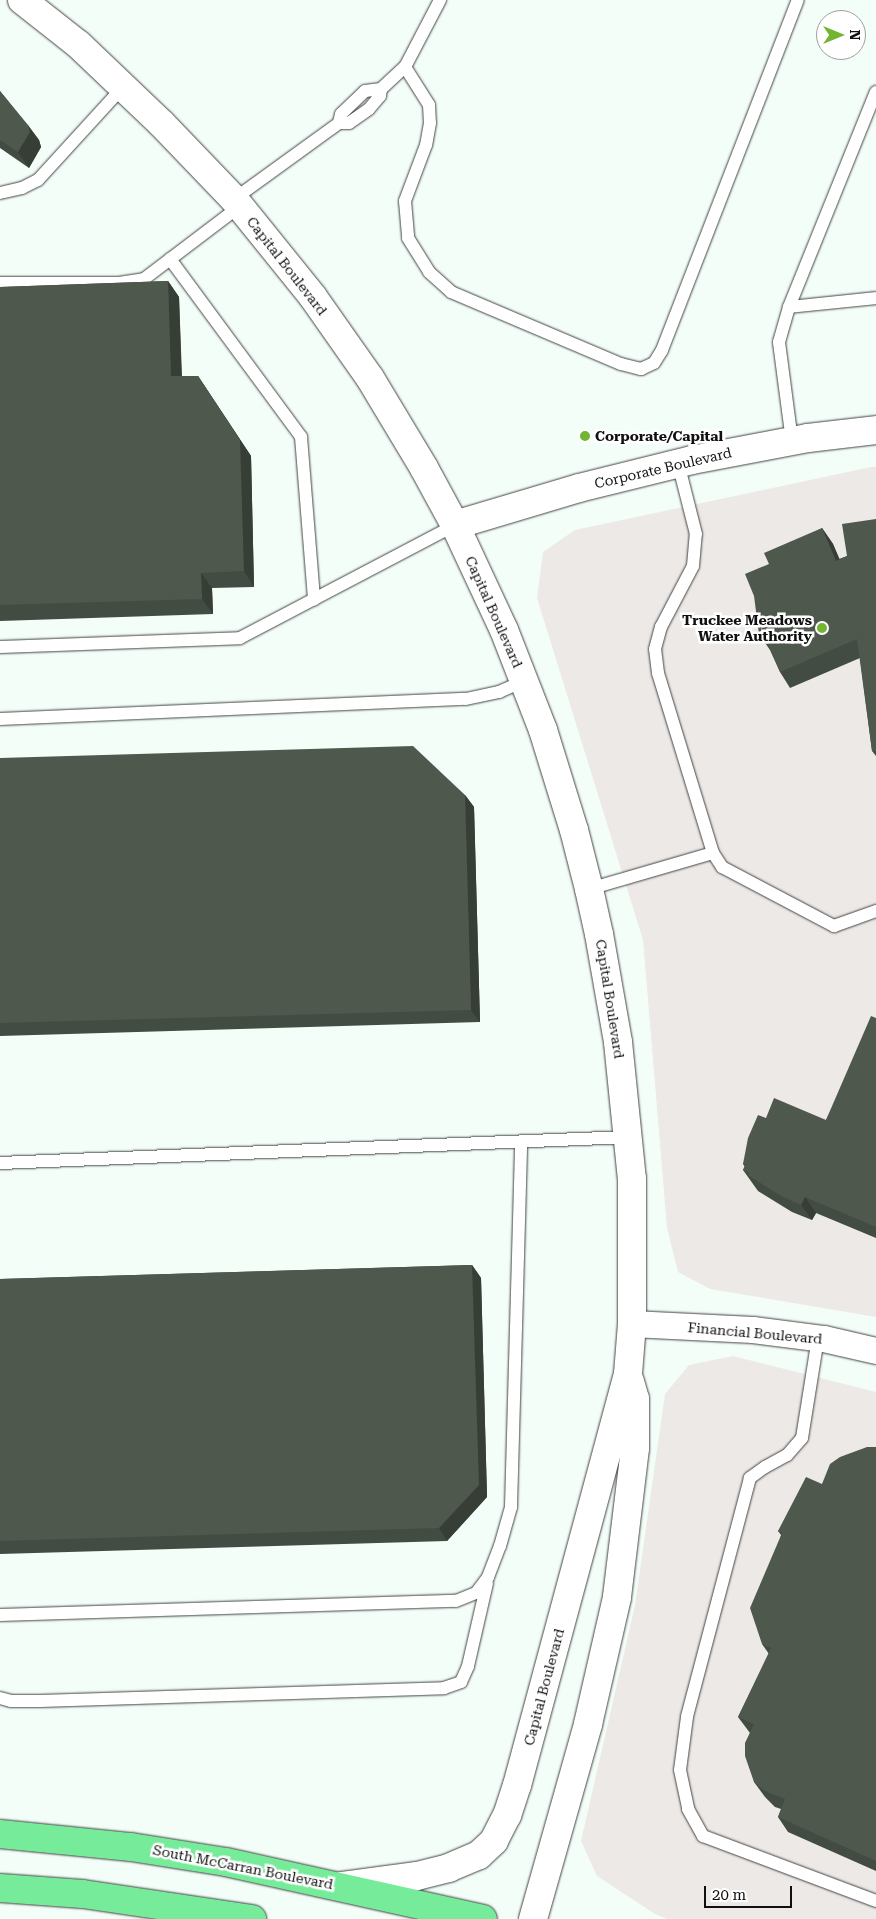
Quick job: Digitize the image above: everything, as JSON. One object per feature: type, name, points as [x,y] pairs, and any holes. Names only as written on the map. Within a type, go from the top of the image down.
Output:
[{"type":"main road","name":"South McCarran Boulevard","points":[[0,1834],[131,1847],[226,1862],[483,1919]]},
{"type":"main road","points":[[0,1888],[82,1894],[252,1919]]},
{"type":"street","name":"Capital Boulevard","points":[[22,0],[78,44],[162,122],[236,203],[313,297],[370,378],[424,468],[455,525],[504,630],[542,730],[574,830],[599,934],[618,1042],[632,1179],[632,1324],[628,1374],[517,1785],[507,1815],[494,1842],[479,1855],[449,1868],[417,1876],[341,1886]]},
{"type":"street","name":"Corporate Boulevard","points":[[455,525],[579,488],[678,464],[792,441],[876,430]]},
{"type":"street","name":"Financial Boulevard","points":[[632,1324],[753,1330],[818,1338],[876,1350]]},
{"type":"street","name":"Capital Boulevard","points":[[533,1919],[588,1724],[617,1597],[634,1448],[636,1399],[628,1374]]},
{"type":"lane","points":[[0,283],[119,283],[144,279],[236,203],[339,123],[341,114],[365,91],[381,89],[405,67],[440,0]]},
{"type":"lane","points":[[405,67],[429,105],[430,123],[426,145],[406,201],[408,238],[429,272],[450,292],[621,364],[641,369],[654,363],[662,350],[798,0]]},
{"type":"lane","points":[[0,193],[22,188],[38,180],[123,87]]},
{"type":"lane","points":[[792,441],[779,342],[790,307],[876,92]]},
{"type":"lane","points":[[170,259],[301,437],[314,599]]},
{"type":"lane","points":[[790,307],[876,298]]},
{"type":"lane","points":[[678,464],[696,534],[693,566],[661,627],[655,649],[658,673],[713,853],[722,867],[834,926],[876,911]]},
{"type":"lane","points":[[0,647],[240,638],[455,525]]},
{"type":"lane","points":[[0,719],[466,699],[499,692],[524,681]]},
{"type":"lane","points":[[588,889],[713,853]]},
{"type":"lane","points":[[0,1163],[628,1138]]},
{"type":"lane","points":[[0,1698],[11,1701],[40,1701],[444,1688],[461,1682],[468,1666],[488,1577],[500,1546],[511,1506],[521,1142]]},
{"type":"lane","points":[[818,1338],[802,1438],[787,1455],[750,1478],[687,1717],[680,1770],[688,1809],[703,1836],[876,1901]]},
{"type":"lane","points":[[0,1615],[456,1601],[476,1593],[488,1577]]},
{"type":"shaded area","points":[[876,467],[876,1317],[710,1289],[678,1272],[667,1228],[643,940],[537,598],[543,552],[575,530]]},
{"type":"shaded area","points":[[733,1356],[876,1392],[876,1919],[667,1919],[655,1914],[597,1876],[581,1841],[635,1605],[665,1394],[689,1365]]},
{"type":"building","points":[[0,91],[28,125],[30,132],[18,152],[0,140]]},
{"type":"building","points":[[168,281],[171,376],[198,376],[240,440],[244,571],[201,573],[202,599],[0,605],[0,287]]},
{"type":"building","name":"Truckee Meadows Water Authority","points":[[876,519],[876,751],[872,751],[857,639],[780,672],[767,642],[779,637],[775,628],[759,634],[754,596],[745,574],[769,564],[764,553],[822,528],[836,561],[847,556],[842,524]]},
{"type":"building","points":[[413,746],[465,795],[471,1010],[0,1023],[0,758]]},
{"type":"building","points":[[871,1016],[876,1018],[876,1227],[805,1197],[801,1205],[781,1196],[743,1170],[748,1138],[758,1115],[766,1118],[774,1098],[826,1120]]},
{"type":"building","points":[[472,1265],[479,1485],[439,1528],[0,1541],[0,1279]]},
{"type":"building","points":[[867,1447],[876,1447],[876,1861],[778,1817],[785,1799],[765,1791],[754,1782],[745,1756],[745,1743],[754,1724],[738,1717],[771,1648],[762,1644],[750,1608],[782,1533],[778,1531],[806,1477],[822,1484],[830,1464],[840,1457]]},
{"type":"place","name":"Corporate/Capital","points":[[585,436]]},
{"type":"place","name":"Truckee Meadows Water Authority","points":[[822,628]]}]
